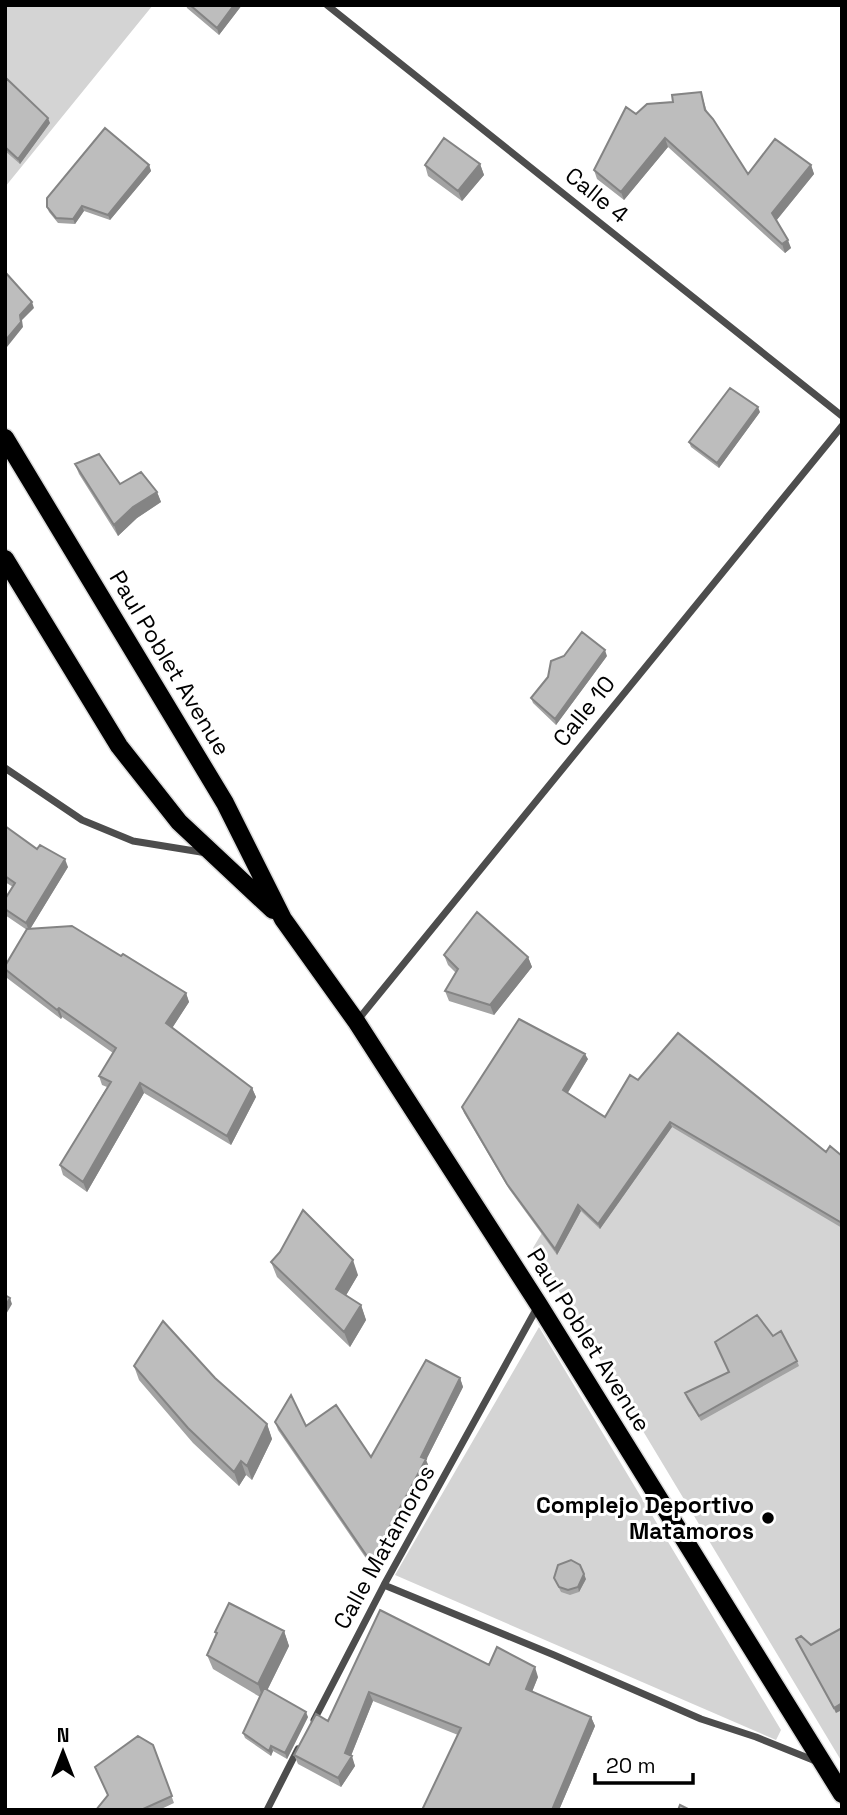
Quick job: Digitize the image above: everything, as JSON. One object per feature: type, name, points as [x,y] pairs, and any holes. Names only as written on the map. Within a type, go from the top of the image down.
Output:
[{"type":"main road","name":"Paul Poblet Avenue","points":[[5,438],[225,803],[283,919],[356,1021],[539,1306],[842,1794]]},
{"type":"main road","name":"Paul Poblet Avenue","points":[[5,559],[119,746],[179,822],[283,919]]},
{"type":"street","name":"Calle 4","points":[[327,5],[842,416]]},
{"type":"street","name":"Calle 10","points":[[356,1021],[842,426]]},
{"type":"street","points":[[5,768],[82,820],[133,841],[215,855]]},
{"type":"street","name":"Calle Matamoros","points":[[310,1727],[384,1585],[539,1306]]},
{"type":"street","points":[[384,1585],[701,1719],[756,1737],[824,1765]]},
{"type":"street","points":[[267,1810],[304,1739]]},
{"type":"shaded area","points":[[5,5],[153,5],[5,187]]},
{"type":"shaded area","name":"Complejo Deportivo Matamoros","points":[[632,1081],[842,1199],[842,1762],[533,1248]]},
{"type":"shaded area","points":[[539,1327],[781,1730],[776,1740],[395,1575]]},
{"type":"building","points":[[190,5],[234,5],[217,28]]},
{"type":"building","points":[[7,79],[48,118],[18,159],[5,147]]},
{"type":"building","points":[[701,92],[705,110],[748,174],[775,139],[811,165],[772,213],[788,240],[782,244],[665,138],[621,192],[594,170],[626,107],[636,114],[647,104],[673,102],[672,95]]},
{"type":"building","points":[[105,128],[149,165],[108,215],[82,206],[73,219],[56,218],[47,207],[47,198]]},
{"type":"building","points":[[444,138],[480,164],[458,191],[425,165]]},
{"type":"building","points":[[5,272],[32,302],[20,315],[21,322],[5,341]]},
{"type":"building","points":[[730,388],[758,407],[717,463],[689,442]]},
{"type":"building","points":[[99,454],[120,484],[141,472],[157,492],[133,507],[114,525],[75,464]]},
{"type":"building","points":[[582,632],[605,650],[555,719],[531,698],[548,677],[551,661],[564,656]]},
{"type":"building","points":[[5,826],[37,849],[40,845],[65,859],[26,923],[5,909],[5,899],[15,883],[5,876]]},
{"type":"building","points":[[477,912],[528,957],[490,1005],[445,991],[458,969],[444,955]]},
{"type":"building","points":[[72,926],[186,993],[166,1023],[252,1088],[227,1136],[140,1083],[83,1182],[60,1165],[111,1082],[99,1076],[116,1048],[59,1008],[57,1010],[5,969],[5,966],[27,929]]},
{"type":"building","points":[[519,1019],[585,1054],[563,1090],[605,1117],[630,1075],[638,1080],[678,1033],[826,1152],[830,1146],[842,1156],[842,1223],[670,1122],[598,1224],[578,1205],[555,1249],[507,1184],[462,1107]]},
{"type":"building","points":[[303,1210],[353,1260],[336,1289],[361,1305],[344,1332],[271,1262],[280,1252]]},
{"type":"building","points":[[757,1315],[773,1336],[781,1331],[797,1361],[699,1416],[685,1393],[729,1372],[715,1342]]},
{"type":"building","points":[[163,1321],[215,1378],[267,1424],[247,1466],[241,1461],[234,1472],[188,1428],[134,1366]]},
{"type":"building","points":[[426,1360],[460,1378],[421,1457],[426,1459],[371,1562],[275,1422],[291,1395],[306,1426],[336,1405],[371,1457]]},
{"type":"building","points":[[571,1560],[580,1565],[584,1574],[578,1587],[568,1590],[559,1587],[554,1578],[558,1565]]},
{"type":"building","points":[[229,1603],[284,1631],[258,1684],[207,1655]]},
{"type":"building","points":[[380,1610],[489,1665],[497,1647],[535,1667],[526,1689],[591,1717],[552,1810],[422,1810],[461,1728],[369,1692],[345,1753],[352,1756],[338,1778],[294,1755],[316,1714],[328,1721]]},
{"type":"building","points":[[842,1628],[842,1703],[834,1708],[796,1639],[801,1636],[811,1645]]},
{"type":"building","points":[[264,1688],[306,1712],[285,1753],[271,1746],[269,1751],[243,1733]]},
{"type":"building","points":[[138,1736],[153,1745],[172,1796],[141,1810],[96,1810],[108,1795],[95,1767]]},
{"type":"place","name":"Complejo Deportivo Matamoros","points":[[768,1518]]}]
